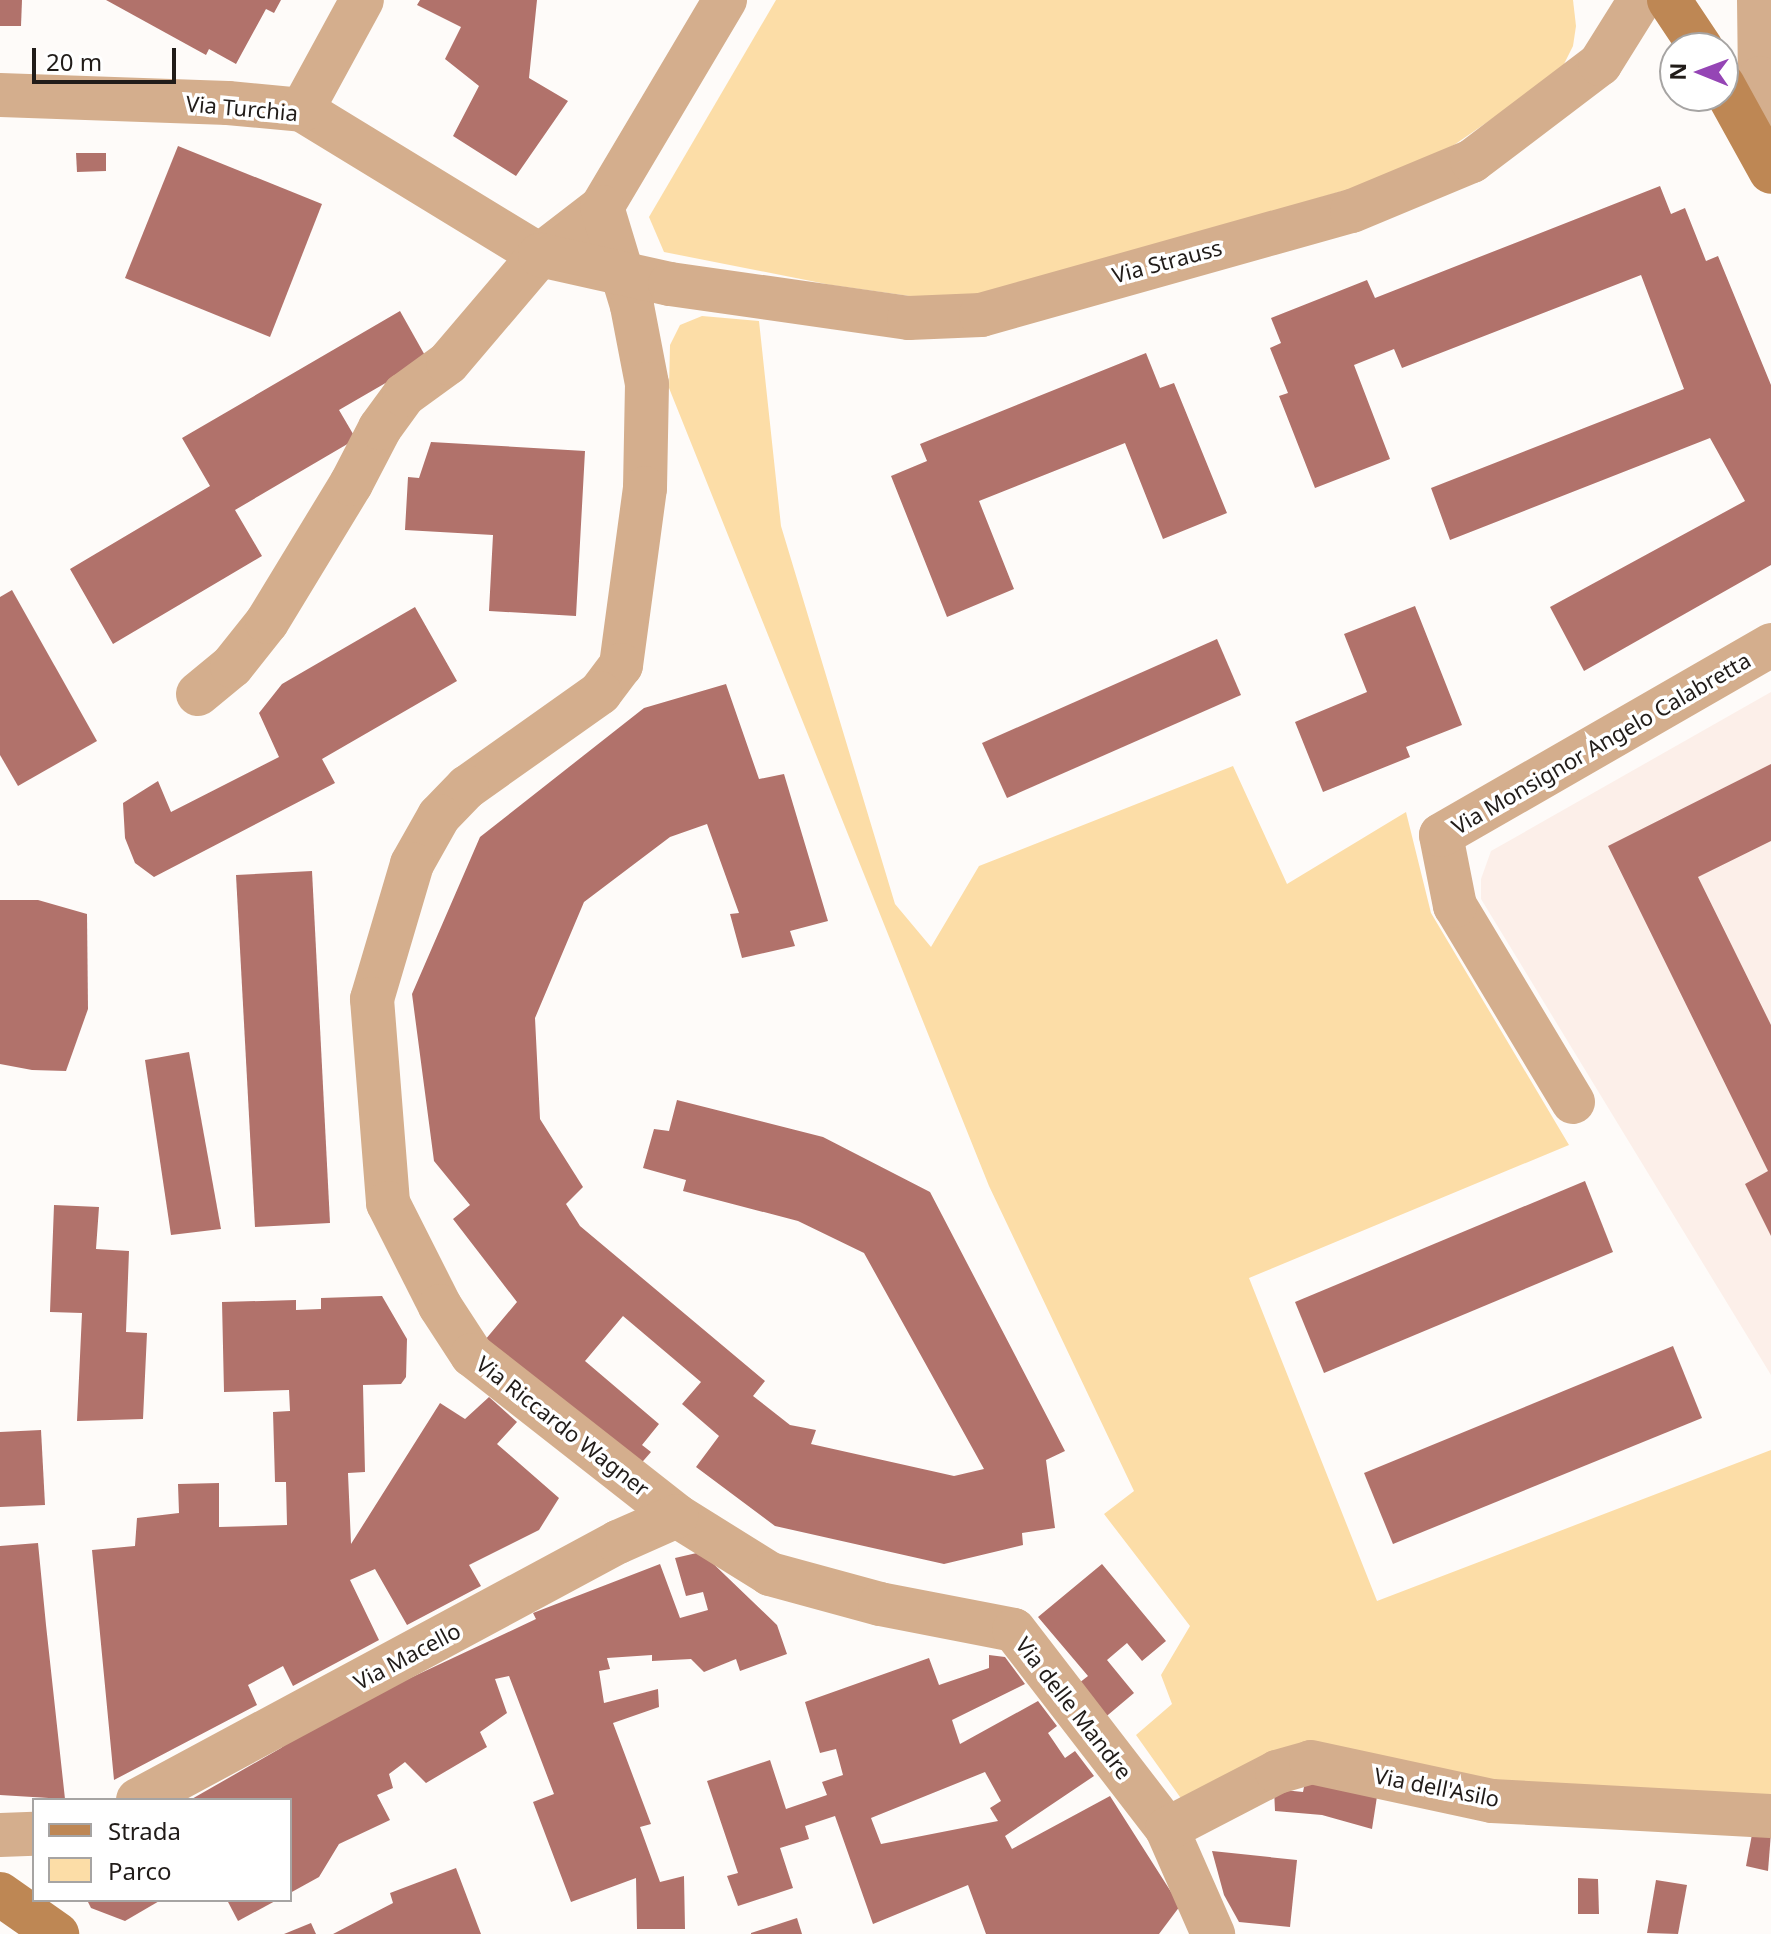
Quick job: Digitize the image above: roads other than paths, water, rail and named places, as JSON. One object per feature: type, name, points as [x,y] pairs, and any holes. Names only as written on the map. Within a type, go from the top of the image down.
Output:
[{"type":"street","points":[[302,110],[362,0]]},
{"type":"street","points":[[198,694],[232,666],[267,622],[351,484],[380,428],[404,395],[448,363],[540,255],[602,207],[725,0]]},
{"type":"street","name":"Via Strauss","points":[[540,255],[621,274],[909,318],[981,315],[1352,211],[1472,161],[1600,64],[1640,0]]},
{"type":"street","points":[[1669,0],[1690,32]]},
{"type":"street","points":[[1759,0],[1760,78],[1771,135]]},
{"type":"street","name":"Via Turchia","points":[[0,95],[228,103],[302,110],[540,255]]},
{"type":"street","points":[[1738,112],[1771,172]]},
{"type":"street","name":"Via Riccardo Wagner","points":[[602,207],[632,306],[647,384],[645,488],[621,665],[600,693],[467,787],[439,816],[412,864],[372,999],[388,1203],[440,1306],[472,1355],[677,1516]]},
{"type":"street","name":"Via Monsignor Angelo Calabretta","points":[[1573,1102],[1455,906],[1441,835],[1771,645]]},
{"type":"street","name":"Via Macello","points":[[142,1798],[604,1550],[677,1516]]},
{"type":"street","name":"Via delle Mandre","points":[[677,1516],[770,1574],[880,1604],[1014,1630],[1167,1829],[1213,1934]]},
{"type":"street","name":"Via dell'Asilo","points":[[1167,1829],[1277,1772],[1311,1762],[1492,1801],[1771,1816]]},
{"type":"street","points":[[0,1835],[32,1834]]},
{"type":"street","points":[[0,1894],[57,1934]]}]
